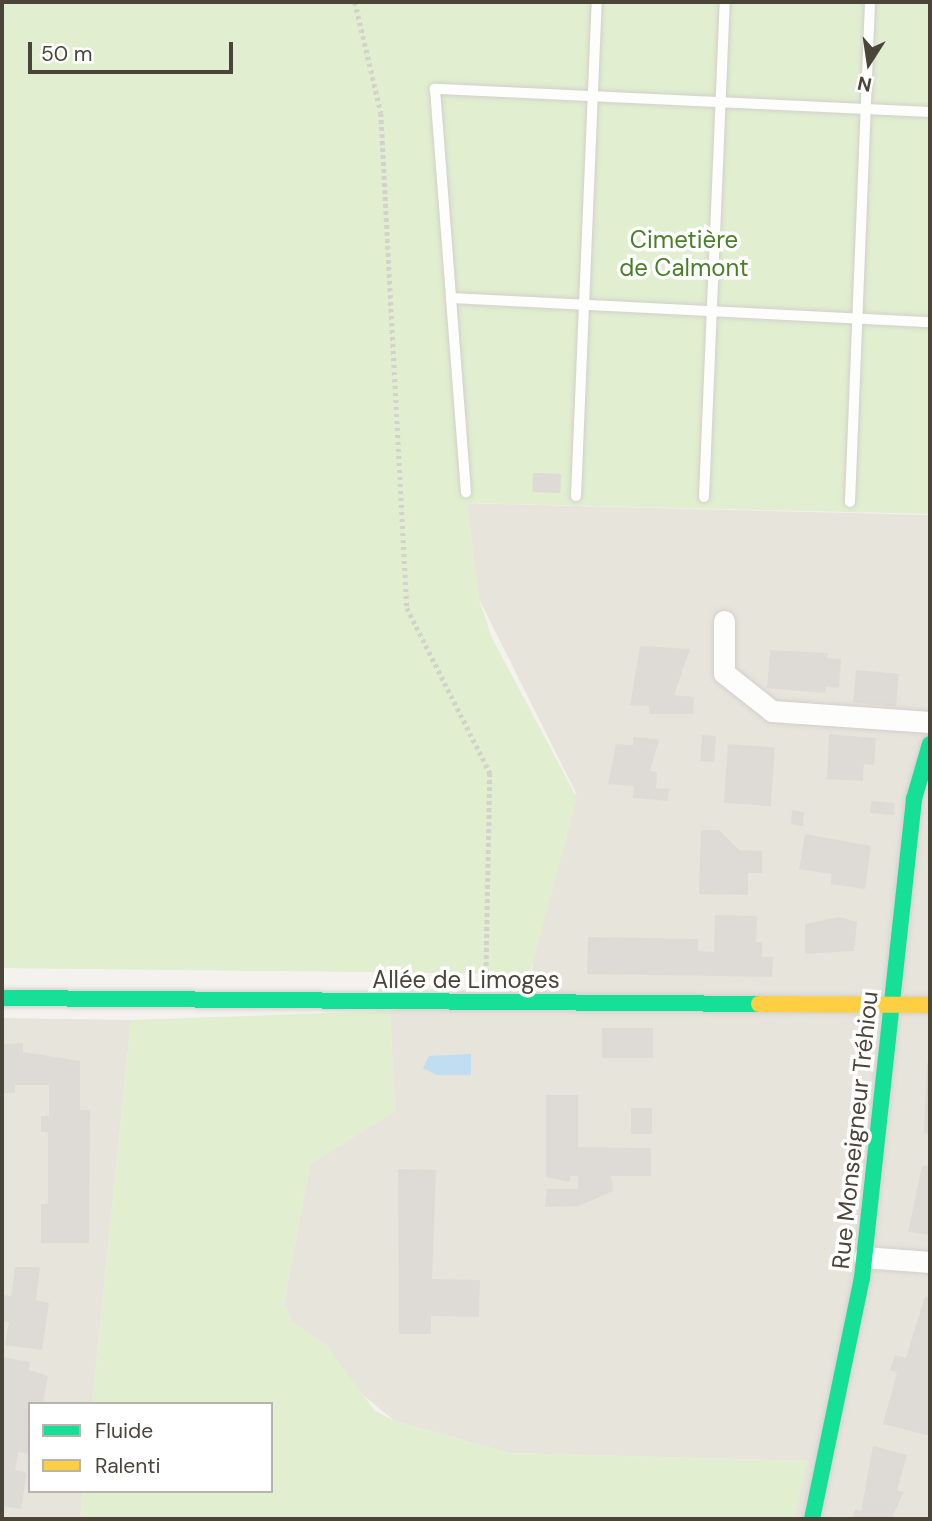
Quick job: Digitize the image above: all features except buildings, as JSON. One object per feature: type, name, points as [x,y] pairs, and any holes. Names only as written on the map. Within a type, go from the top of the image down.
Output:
[{"type":"street","points":[[724,621],[724,673],[772,711],[930,722]]},
{"type":"street","name":"Rue Monseigneur Tréhiou","points":[[812,1519],[864,1257],[914,799],[930,744]]},
{"type":"street","name":"Allée de Limoges","points":[[2,998],[930,1005]]},
{"type":"street","points":[[864,1257],[930,1262]]},
{"type":"lane","points":[[576,496],[597,2]]},
{"type":"lane","points":[[704,498],[725,2]]},
{"type":"lane","points":[[850,502],[860,319],[870,2]]},
{"type":"lane","points":[[466,492],[435,89],[930,112]]},
{"type":"lane","points":[[451,298],[930,322]]},
{"type":"path","points":[[355,2],[381,113],[408,608],[490,773],[485,1002]]},
{"type":"shaded area","points":[[460,503],[930,515],[930,1519],[794,1519],[807,1461],[509,1453],[395,1421],[354,1388],[326,1345],[291,1321],[284,1303],[310,1164],[395,1111],[390,1011],[532,971],[539,922],[576,793],[479,599]]},
{"type":"shaded area","points":[[2,1018],[131,1020],[92,1402],[28,1402],[28,1493],[83,1493],[80,1519],[2,1519]]},
{"type":"green space","name":"Cimetière de Calmont","points":[[2,2],[930,2],[930,514],[467,503],[479,599],[492,638],[577,798],[530,974],[2,968]]},
{"type":"green space","points":[[390,1011],[395,1111],[310,1164],[284,1303],[291,1321],[326,1345],[375,1411],[395,1421],[509,1453],[808,1461],[794,1519],[80,1519],[83,1493],[273,1493],[273,1402],[92,1402],[131,1020]]},
{"type":"water","points":[[471,1054],[471,1075],[436,1075],[423,1068],[429,1056]]},
{"type":"traffic: fast","points":[[812,1519],[862,1278],[914,799],[930,744]]},
{"type":"traffic: fast","points":[[2,998],[759,1004]]},
{"type":"traffic: slow","points":[[759,1004],[930,1005]]}]
